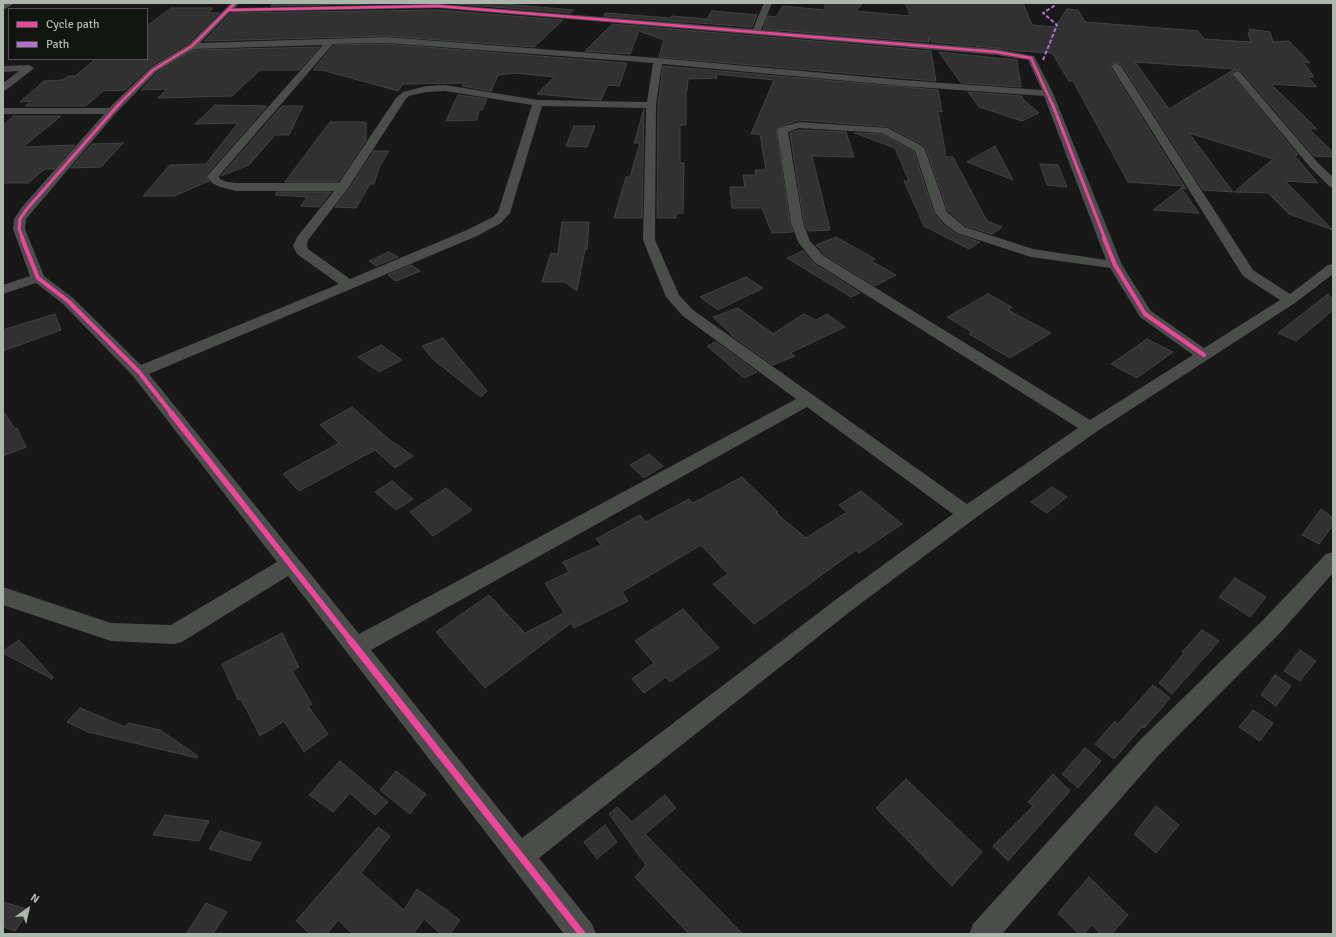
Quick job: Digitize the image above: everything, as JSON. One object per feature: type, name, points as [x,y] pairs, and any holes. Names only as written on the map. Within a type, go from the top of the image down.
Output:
[{"type":"street","points":[[3,8],[11,3]]},
{"type":"street","points":[[757,31],[768,3]]},
{"type":"street","points":[[582,934],[139,372],[68,301],[38,278],[19,229],[20,219],[112,111],[153,70],[192,46],[232,7],[426,5],[757,31],[997,52],[1031,58],[1048,93],[1115,265],[1145,314],[1204,355]]},
{"type":"street","points":[[192,46],[386,40],[658,61],[902,83],[1048,93]]},
{"type":"street","points":[[331,41],[214,176],[216,181],[236,187],[343,187]]},
{"type":"street","points":[[658,61],[651,105],[650,240],[673,297],[688,313],[967,514]]},
{"type":"street","points":[[1116,66],[1248,273],[1290,300]]},
{"type":"street","points":[[3,68],[29,68],[3,88]]},
{"type":"street","points":[[1237,74],[1314,166],[1333,184]]},
{"type":"street","points":[[349,285],[302,251],[300,246],[302,240],[343,187],[401,98],[406,94],[426,89],[445,88],[538,103],[651,105]]},
{"type":"street","points":[[139,372],[472,233],[496,220],[504,213],[538,103]]},
{"type":"street","points":[[3,111],[112,111]]},
{"type":"street","points":[[1090,428],[819,259],[804,242],[797,223],[782,130],[799,125],[884,130],[920,149],[941,213],[962,230],[1031,253],[1115,265]]},
{"type":"street","points":[[520,856],[845,604],[967,514],[1090,428],[1290,300],[1333,268]]},
{"type":"street","points":[[3,290],[38,278]]},
{"type":"street","points":[[356,647],[808,399]]},
{"type":"street","points":[[983,934],[1149,748],[1272,626],[1333,560]]},
{"type":"street","points":[[3,596],[111,632],[174,635],[291,564]]},
{"type":"building","points":[[273,3],[413,3],[271,6]]},
{"type":"building","points":[[444,3],[493,3],[574,10],[570,13]]},
{"type":"building","points":[[825,3],[862,4],[856,11],[909,16],[909,10],[904,3],[1023,3],[1032,25],[1055,27],[1067,9],[1078,10],[1085,22],[1198,31],[1204,39],[1251,42],[1248,33],[1250,33],[1249,29],[1270,32],[1273,42],[1289,41],[1310,63],[1303,62],[1314,77],[1308,77],[1317,87],[1271,84],[1317,129],[1309,129],[1333,152],[1333,157],[1314,156],[1241,71],[1236,70],[1231,74],[1298,155],[1294,155],[1318,183],[1285,181],[1333,230],[1289,214],[1268,193],[1234,192],[1273,159],[1189,133],[1233,192],[1203,190],[1122,65],[1117,62],[1110,65],[1110,67],[1186,189],[1181,188],[1184,186],[1128,182],[1073,81],[1069,81],[1052,53],[932,42],[928,37],[929,42],[763,29],[768,16],[776,17],[783,6],[825,10]],"holes":[[[1135,62],[1235,69],[1169,109]]]},
{"type":"building","points":[[171,8],[213,8],[208,13],[219,13],[188,43],[149,67],[125,90],[103,91],[86,106],[25,106],[31,101],[20,102],[44,81],[63,80],[68,76],[75,76],[95,60],[148,60],[148,25]]},
{"type":"building","points":[[438,10],[563,20],[534,47],[386,36],[204,41],[231,13]]},
{"type":"building","points":[[712,11],[757,15],[752,27],[604,16],[605,13],[707,19]]},
{"type":"building","points":[[612,24],[931,51],[936,81],[659,57],[664,40],[639,31],[630,54],[585,51]]},
{"type":"building","points":[[386,44],[627,63],[619,86],[608,85],[601,100],[537,94],[554,77],[515,73],[498,75],[491,91],[462,86],[464,83],[403,84],[398,91],[322,70],[313,70],[334,45]]},
{"type":"building","points":[[320,47],[299,70],[260,70],[232,96],[158,98],[167,89],[141,90],[157,73],[194,50]]},
{"type":"building","points":[[939,52],[1017,60],[1021,87],[961,83]]},
{"type":"building","points":[[663,66],[938,90],[942,112],[938,111],[946,157],[953,157],[987,221],[1002,227],[992,234],[966,226],[948,211],[925,146],[889,127],[799,120],[776,129],[790,223],[793,232],[772,233],[762,208],[732,208],[730,187],[745,187],[743,175],[756,175],[755,170],[766,170],[760,134],[751,134],[774,80],[716,74],[717,78],[688,79],[686,91],[686,125],[680,125],[680,163],[684,163],[683,213],[676,213],[676,218],[657,218],[658,105]]},
{"type":"building","points":[[968,92],[1022,96],[1023,99],[1039,113],[1022,121],[979,107]]},
{"type":"building","points":[[458,95],[487,99],[482,110],[479,110],[477,120],[446,121]]},
{"type":"building","points":[[215,105],[267,106],[206,175],[209,181],[174,196],[143,196],[170,165],[206,164],[238,123],[195,124]]},
{"type":"building","points":[[282,106],[303,106],[289,135],[275,135],[249,165],[221,176]]},
{"type":"building","points":[[644,109],[642,218],[614,218],[626,177],[630,177],[640,143],[634,143]]},
{"type":"building","points":[[14,116],[61,116],[23,147],[75,145],[54,169],[45,169],[28,183],[3,183],[3,125]]},
{"type":"building","points":[[330,122],[366,122],[366,140],[338,182],[285,182]]},
{"type":"building","points":[[574,126],[595,126],[587,147],[566,146]]},
{"type":"building","points":[[799,130],[846,132],[854,157],[812,156],[830,230],[808,231],[804,223],[790,133]]},
{"type":"building","points":[[855,133],[882,134],[914,152],[934,214],[944,225],[956,234],[980,242],[969,249],[924,226],[904,181],[909,181],[895,148]]},
{"type":"building","points":[[123,143],[101,167],[71,168],[92,144]]},
{"type":"building","points":[[995,146],[1013,180],[967,162]]},
{"type":"building","points":[[374,151],[389,151],[379,168],[374,184],[370,184],[356,208],[335,207],[350,188]]},
{"type":"building","points":[[1040,164],[1058,165],[1067,187],[1047,185]]},
{"type":"building","points":[[1181,188],[1199,213],[1153,210]]},
{"type":"building","points":[[277,192],[331,192],[319,207],[301,206],[307,197],[275,195]]},
{"type":"building","points":[[562,222],[589,222],[587,249],[585,249],[577,291],[565,282],[542,282],[551,253],[558,254]]},
{"type":"building","points":[[836,237],[875,259],[871,261],[896,275],[875,286],[825,255],[816,245]]},
{"type":"building","points":[[803,251],[813,263],[860,293],[851,297],[787,258]]},
{"type":"building","points":[[389,252],[398,257],[376,266],[369,261]]},
{"type":"building","points":[[411,265],[420,271],[396,281],[388,275]]},
{"type":"building","points":[[746,277],[763,288],[718,310],[700,297]]},
{"type":"building","points":[[988,294],[1012,307],[1008,310],[1051,333],[1010,358],[969,334],[972,332],[947,317]]},
{"type":"building","points":[[1328,294],[1333,300],[1333,310],[1296,341],[1278,333]]},
{"type":"building","points":[[738,308],[773,334],[804,314],[816,320],[827,314],[845,327],[790,353],[795,356],[773,365],[731,335],[713,317]]},
{"type":"building","points":[[55,314],[61,330],[3,351],[3,330]]},
{"type":"building","points":[[443,338],[487,391],[481,397],[435,361],[422,346]]},
{"type":"building","points":[[1147,339],[1173,352],[1137,378],[1111,364]]},
{"type":"building","points":[[716,342],[757,372],[744,378],[707,346]]},
{"type":"building","points":[[381,345],[402,360],[379,372],[358,357]]},
{"type":"building","points":[[352,407],[390,440],[413,456],[395,468],[375,450],[299,491],[283,474],[339,443],[320,425]]},
{"type":"building","points":[[3,411],[15,429],[17,428],[26,447],[3,456]]},
{"type":"building","points":[[649,454],[663,466],[644,478],[630,465]]},
{"type":"building","points":[[742,477],[778,512],[776,513],[806,538],[847,512],[839,505],[861,491],[902,524],[859,553],[856,550],[754,624],[713,584],[728,574],[701,545],[622,592],[628,601],[574,628],[571,623],[485,688],[436,632],[489,595],[525,633],[564,613],[545,583],[569,572],[563,562],[601,545],[596,539],[640,515],[646,522],[689,499],[693,503]]},
{"type":"building","points":[[392,481],[413,499],[396,510],[375,492]]},
{"type":"building","points":[[1052,487],[1067,497],[1047,513],[1031,502]]},
{"type":"building","points":[[446,488],[472,510],[433,536],[410,512]]},
{"type":"building","points":[[1321,509],[1333,518],[1333,525],[1319,544],[1302,535]]},
{"type":"building","points":[[1235,578],[1266,597],[1250,617],[1219,597]]},
{"type":"building","points":[[683,609],[719,648],[670,682],[666,677],[644,693],[632,679],[654,663],[635,641]]},
{"type":"building","points":[[1202,630],[1219,641],[1172,694],[1159,683],[1184,653],[1182,652]]},
{"type":"building","points":[[282,633],[299,667],[292,671],[312,704],[308,706],[328,734],[304,752],[284,721],[260,736],[241,699],[238,700],[222,664]]},
{"type":"building","points":[[19,640],[53,677],[52,679],[3,653],[3,651]]},
{"type":"building","points":[[1300,650],[1316,661],[1300,681],[1284,671]]},
{"type":"building","points":[[1275,675],[1291,686],[1276,706],[1261,695]]},
{"type":"building","points":[[1153,685],[1170,698],[1114,759],[1095,744],[1115,721],[1118,724]]},
{"type":"building","points":[[80,708],[125,727],[128,723],[160,730],[198,756],[197,758],[88,732],[67,722]]},
{"type":"building","points":[[1253,710],[1273,723],[1260,741],[1239,727]]},
{"type":"building","points":[[1085,748],[1101,761],[1078,788],[1062,774]]},
{"type":"building","points":[[340,761],[388,802],[375,815],[350,793],[333,812],[309,795]]},
{"type":"building","points":[[396,771],[426,794],[410,814],[380,790]]},
{"type":"building","points":[[1053,774],[1070,791],[1008,861],[993,846],[1033,806],[1028,802]]},
{"type":"building","points":[[906,779],[982,852],[952,886],[876,808]]},
{"type":"building","points":[[665,795],[676,808],[645,834],[743,934],[689,934],[635,877],[646,865],[609,814],[617,807],[632,822]]},
{"type":"building","points":[[1156,806],[1179,825],[1156,853],[1134,834]]},
{"type":"building","points":[[165,815],[209,821],[199,841],[153,835]]},
{"type":"building","points":[[605,825],[617,842],[597,859],[584,842]]},
{"type":"building","points":[[378,827],[390,836],[361,873],[404,910],[417,889],[460,920],[450,934],[441,934],[424,919],[413,934],[353,934],[338,920],[327,934],[310,934],[296,921]]},
{"type":"building","points":[[220,831],[261,843],[250,861],[209,849]]},
{"type":"building","points":[[1089,877],[1128,915],[1112,934],[1101,934],[1092,925],[1084,934],[1079,934],[1058,913]]},
{"type":"building","points":[[3,902],[30,910],[15,931],[3,927]]},
{"type":"building","points":[[206,903],[227,912],[213,934],[186,934]]},
{"type":"marked path","points":[[1043,60],[1057,25],[1043,13],[1054,6],[1055,3]]},
{"type":"cycle path","points":[[235,3],[192,46],[153,70],[112,111],[26,210],[20,219],[19,229],[38,278],[68,301],[139,372],[582,934]]},
{"type":"cycle path","points":[[229,10],[438,6],[997,52],[1031,58],[1048,93],[1115,265],[1145,314],[1204,355]]}]
